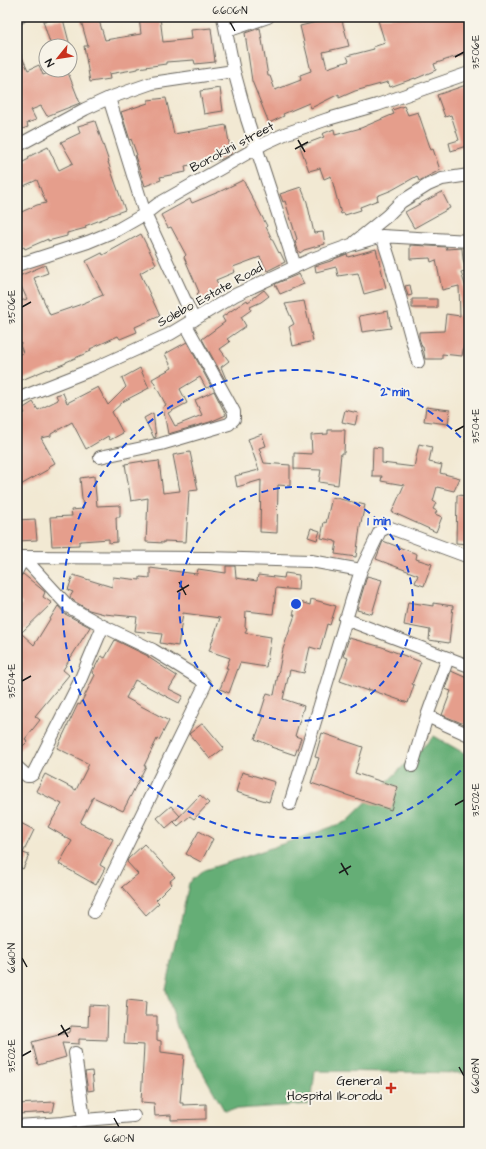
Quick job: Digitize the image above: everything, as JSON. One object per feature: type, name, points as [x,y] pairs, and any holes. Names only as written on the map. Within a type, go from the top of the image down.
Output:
[{"type":"street","points":[[223,17],[234,72],[247,119],[295,266]]},
{"type":"street","points":[[227,31],[268,17]]},
{"type":"street","points":[[17,146],[85,109],[109,98],[152,83],[234,72]]},
{"type":"street","name":"Borokini street","points":[[17,265],[88,242],[117,230],[145,214],[158,204],[265,143],[328,119],[377,105],[469,74]]},
{"type":"street","points":[[100,457],[161,444],[229,424],[234,419],[234,412],[190,322],[145,214],[109,98]]},
{"type":"street","points":[[351,245],[387,216],[401,202],[428,185],[442,179],[469,175]]},
{"type":"street","points":[[382,236],[418,362]]},
{"type":"street","name":"Solebo Estate Road","points":[[17,399],[93,369],[170,334],[235,295],[312,258],[382,236],[469,241]]},
{"type":"street","points":[[290,804],[361,570],[380,531],[388,527],[469,557]]},
{"type":"street","points":[[20,557],[207,558],[311,561],[361,570]]},
{"type":"street","points":[[17,570],[20,557]]},
{"type":"street","points":[[20,557],[69,606],[103,626],[153,650],[200,679],[205,685],[94,912]]},
{"type":"street","points":[[345,619],[469,666]]},
{"type":"street","points":[[17,767],[26,776],[33,774],[79,683],[103,626]]},
{"type":"street","points":[[412,766],[427,716],[448,658]]},
{"type":"street","points":[[427,716],[469,735]]},
{"type":"street","points":[[75,1053],[84,1120]]},
{"type":"street","points":[[17,1126],[134,1116]]},
{"type":"green space","points":[[434,736],[469,756],[469,1073],[315,1071],[311,1104],[224,1110],[177,1027],[166,990],[189,883],[204,870],[346,822]]},
{"type":"building","points":[[80,17],[98,17],[105,40],[141,34],[139,17],[160,17],[163,42],[192,39],[191,30],[211,28],[215,62],[195,64],[194,60],[166,62],[166,64],[109,74],[110,79],[90,82],[84,46],[88,46]]},
{"type":"building","points":[[320,17],[341,17],[349,46],[323,52],[327,68],[349,61],[347,56],[374,49],[373,47],[385,43],[377,17],[469,17],[469,52],[434,64],[436,70],[415,79],[390,87],[388,82],[355,91],[339,98],[339,94],[311,108],[309,103],[283,114],[284,116],[269,123],[252,81],[245,33],[260,28],[268,76],[270,76],[275,90],[301,80],[300,75],[311,71],[300,26],[321,21]]},
{"type":"building","points":[[63,19],[68,38],[48,38],[43,21]]},
{"type":"building","points":[[17,46],[28,70],[38,65],[38,78],[70,78],[80,103],[47,116],[41,106],[31,110],[36,120],[27,123],[28,127],[17,131]]},
{"type":"building","points":[[469,84],[469,145],[451,151],[449,143],[459,140],[451,115],[445,117],[437,95]]},
{"type":"building","points":[[220,88],[223,111],[204,114],[200,91]]},
{"type":"building","points":[[166,98],[174,134],[226,125],[231,154],[222,159],[185,166],[186,172],[160,177],[161,180],[145,186],[135,156],[137,155],[131,139],[130,140],[121,112],[148,103],[148,100]]},
{"type":"building","points":[[404,106],[408,115],[418,112],[431,150],[433,149],[440,170],[419,181],[417,176],[392,190],[377,196],[378,200],[360,207],[361,210],[345,215],[344,213],[341,214],[331,176],[324,179],[320,168],[309,171],[300,146],[324,137],[322,134],[334,129],[335,135],[361,128],[394,114],[392,110]]},
{"type":"building","points":[[95,121],[125,210],[85,226],[86,228],[67,233],[67,236],[48,241],[48,239],[25,249],[24,247],[17,250],[17,214],[37,205],[46,203],[37,180],[17,189],[17,165],[29,159],[28,157],[48,147],[59,170],[73,163],[61,142],[80,133],[78,126]]},
{"type":"building","points":[[243,180],[279,253],[280,252],[285,262],[267,271],[260,257],[233,267],[235,272],[216,280],[221,290],[201,300],[197,294],[199,292],[184,257],[186,255],[171,227],[168,228],[161,215],[190,199],[192,203]]},
{"type":"building","points":[[301,187],[307,202],[314,233],[323,232],[325,244],[304,250],[300,253],[295,241],[297,239],[285,201],[283,202],[280,194]]},
{"type":"building","points":[[442,192],[450,208],[414,228],[405,212]]},
{"type":"building","points":[[141,234],[156,264],[140,273],[160,316],[135,327],[137,332],[120,339],[118,336],[90,349],[91,351],[66,363],[17,382],[17,355],[23,353],[17,332],[17,302],[27,299],[20,284],[17,285],[17,277],[45,265],[48,273],[34,278],[50,315],[79,305],[103,295],[86,261],[102,253],[103,255]]},
{"type":"building","points":[[410,245],[447,247],[446,249],[462,248],[466,271],[461,272],[469,298],[469,345],[464,345],[462,356],[442,354],[442,359],[425,359],[423,347],[419,338],[419,332],[444,331],[446,314],[460,316],[459,286],[442,290],[436,260],[431,262],[430,258],[410,259]]},
{"type":"building","points":[[376,249],[386,288],[364,294],[358,273],[338,276],[336,267],[316,272],[315,266],[347,254],[348,257]]},
{"type":"building","points":[[299,274],[304,284],[280,294],[275,284]]},
{"type":"building","points":[[410,285],[412,295],[408,296],[405,286]]},
{"type":"building","points":[[264,290],[269,296],[250,307],[251,310],[241,317],[246,326],[227,339],[230,342],[220,349],[229,361],[221,367],[226,379],[225,380],[202,339],[225,322],[222,317],[247,300],[248,302]]},
{"type":"building","points":[[412,299],[437,299],[437,308],[412,308]]},
{"type":"building","points":[[304,301],[313,341],[293,346],[289,327],[294,324],[285,304]]},
{"type":"building","points":[[388,311],[391,328],[362,332],[359,316]]},
{"type":"building","points":[[187,342],[211,386],[206,388],[200,377],[180,389],[187,403],[168,413],[175,426],[202,415],[195,400],[214,391],[226,415],[210,422],[168,434],[163,407],[166,405],[152,379],[172,368],[165,354]]},
{"type":"building","points":[[140,368],[149,388],[124,401],[112,412],[123,433],[110,440],[108,436],[86,449],[72,422],[51,434],[51,436],[41,438],[55,463],[48,467],[49,469],[17,487],[17,421],[21,419],[20,416],[25,413],[22,409],[33,402],[38,410],[58,400],[56,395],[63,393],[67,403],[98,387],[108,405],[126,387],[122,378]]},
{"type":"building","points":[[426,407],[450,410],[448,424],[424,421]]},
{"type":"building","points":[[345,410],[358,413],[355,425],[342,422]]},
{"type":"building","points":[[153,413],[156,437],[154,438],[144,418]]},
{"type":"building","points":[[328,430],[345,430],[344,453],[341,453],[338,485],[319,482],[321,470],[294,469],[294,453],[312,454],[311,435],[328,434]]},
{"type":"building","points":[[262,434],[266,446],[259,448],[264,463],[290,465],[290,486],[278,485],[277,533],[260,532],[261,480],[237,487],[235,476],[259,470],[248,439]]},
{"type":"building","points":[[419,444],[432,447],[429,462],[442,465],[440,473],[460,478],[454,491],[437,487],[433,501],[436,503],[433,509],[437,511],[435,514],[442,517],[436,532],[392,512],[404,485],[381,481],[382,476],[372,476],[373,447],[382,448],[382,463],[414,467]]},
{"type":"building","points":[[190,452],[198,490],[189,491],[186,542],[146,542],[148,498],[131,501],[125,464],[143,461],[143,463],[159,461],[163,493],[180,491],[173,455]]},
{"type":"building","points":[[94,476],[97,506],[120,505],[120,517],[116,517],[117,542],[109,543],[109,539],[81,541],[79,542],[79,545],[52,546],[50,517],[72,516],[71,510],[83,509],[80,478]]},
{"type":"building","points":[[457,495],[469,496],[469,544],[456,543]]},
{"type":"building","points":[[332,497],[365,505],[356,557],[335,554],[337,542],[321,538],[324,522],[326,523]]},
{"type":"building","points":[[35,519],[37,540],[17,541],[17,520]]},
{"type":"building","points":[[311,528],[320,531],[317,540],[308,537]]},
{"type":"building","points":[[383,541],[417,554],[416,559],[432,564],[424,586],[415,583],[418,575],[376,559]]},
{"type":"building","points":[[226,566],[235,566],[236,578],[257,581],[258,575],[284,578],[285,573],[299,575],[298,590],[276,588],[273,614],[246,611],[245,627],[247,628],[245,633],[271,637],[266,667],[240,663],[229,693],[220,689],[230,658],[209,651],[220,618],[183,613],[178,646],[160,643],[162,634],[135,631],[137,617],[104,614],[89,610],[74,601],[70,597],[73,592],[68,590],[73,575],[112,587],[113,577],[140,580],[140,577],[150,578],[150,568],[197,574],[198,569],[226,573]]},
{"type":"building","points":[[23,574],[45,592],[43,597],[52,603],[21,633],[34,645],[58,606],[65,614],[90,627],[63,670],[69,675],[35,716],[40,720],[25,739],[27,742],[17,752],[17,609],[22,604],[17,600],[17,579]]},
{"type":"building","points":[[367,576],[382,580],[372,614],[357,610]]},
{"type":"building","points":[[311,599],[336,606],[330,625],[327,624],[320,650],[310,647],[304,673],[290,670],[283,699],[304,706],[295,736],[301,738],[295,755],[271,747],[272,746],[255,739],[264,716],[260,715],[267,693],[274,695],[283,649],[295,615],[293,615],[297,601],[310,605]]},
{"type":"building","points":[[408,602],[433,606],[433,603],[453,606],[449,643],[429,640],[430,630],[404,625]]},
{"type":"building","points":[[349,638],[382,647],[421,662],[412,684],[414,685],[408,703],[340,681],[348,658],[343,656]]},
{"type":"building","points":[[115,640],[148,656],[177,676],[169,689],[183,696],[179,703],[135,680],[126,698],[169,721],[159,740],[157,739],[144,766],[146,766],[123,811],[93,797],[80,823],[113,839],[100,865],[105,868],[96,885],[59,864],[72,841],[48,827],[62,804],[36,791],[45,774],[76,790],[89,764],[57,748],[78,704],[80,705],[95,675],[92,673],[101,656],[105,658]]},
{"type":"building","points":[[451,671],[469,679],[469,726],[442,715],[451,691],[445,689]]},
{"type":"building","points":[[203,723],[224,748],[210,759],[189,734]]},
{"type":"building","points":[[322,733],[363,747],[355,773],[398,787],[391,810],[311,783],[319,758],[315,757]]},
{"type":"building","points":[[242,772],[275,782],[269,802],[236,792]]},
{"type":"building","points":[[200,795],[209,803],[194,819],[190,816],[178,826],[174,822]]},
{"type":"building","points":[[171,806],[180,816],[166,828],[157,818]]},
{"type":"building","points":[[17,821],[34,830],[23,853],[29,855],[23,869],[17,866]]},
{"type":"building","points":[[199,831],[213,839],[201,862],[186,854]]},
{"type":"building","points":[[144,844],[175,877],[170,881],[172,884],[156,900],[159,903],[146,915],[122,887],[138,874],[127,862],[128,859]]},
{"type":"building","points":[[127,1000],[146,1002],[145,1016],[157,1016],[157,1040],[161,1041],[161,1052],[184,1055],[180,1103],[183,1103],[183,1105],[206,1104],[206,1119],[171,1120],[171,1115],[155,1116],[154,1103],[141,1102],[144,1045],[124,1044]]},
{"type":"building","points":[[89,1005],[108,1006],[107,1040],[79,1039],[79,1044],[62,1043],[66,1057],[38,1065],[32,1042],[70,1032],[71,1026],[88,1027]]},
{"type":"building","points":[[92,1071],[94,1090],[88,1091],[85,1072]]},
{"type":"building","points":[[55,1102],[53,1112],[17,1114],[17,1104]]},
{"type":"place","name":"General Hospital Ikorodu","points":[[391,1088]]}]
